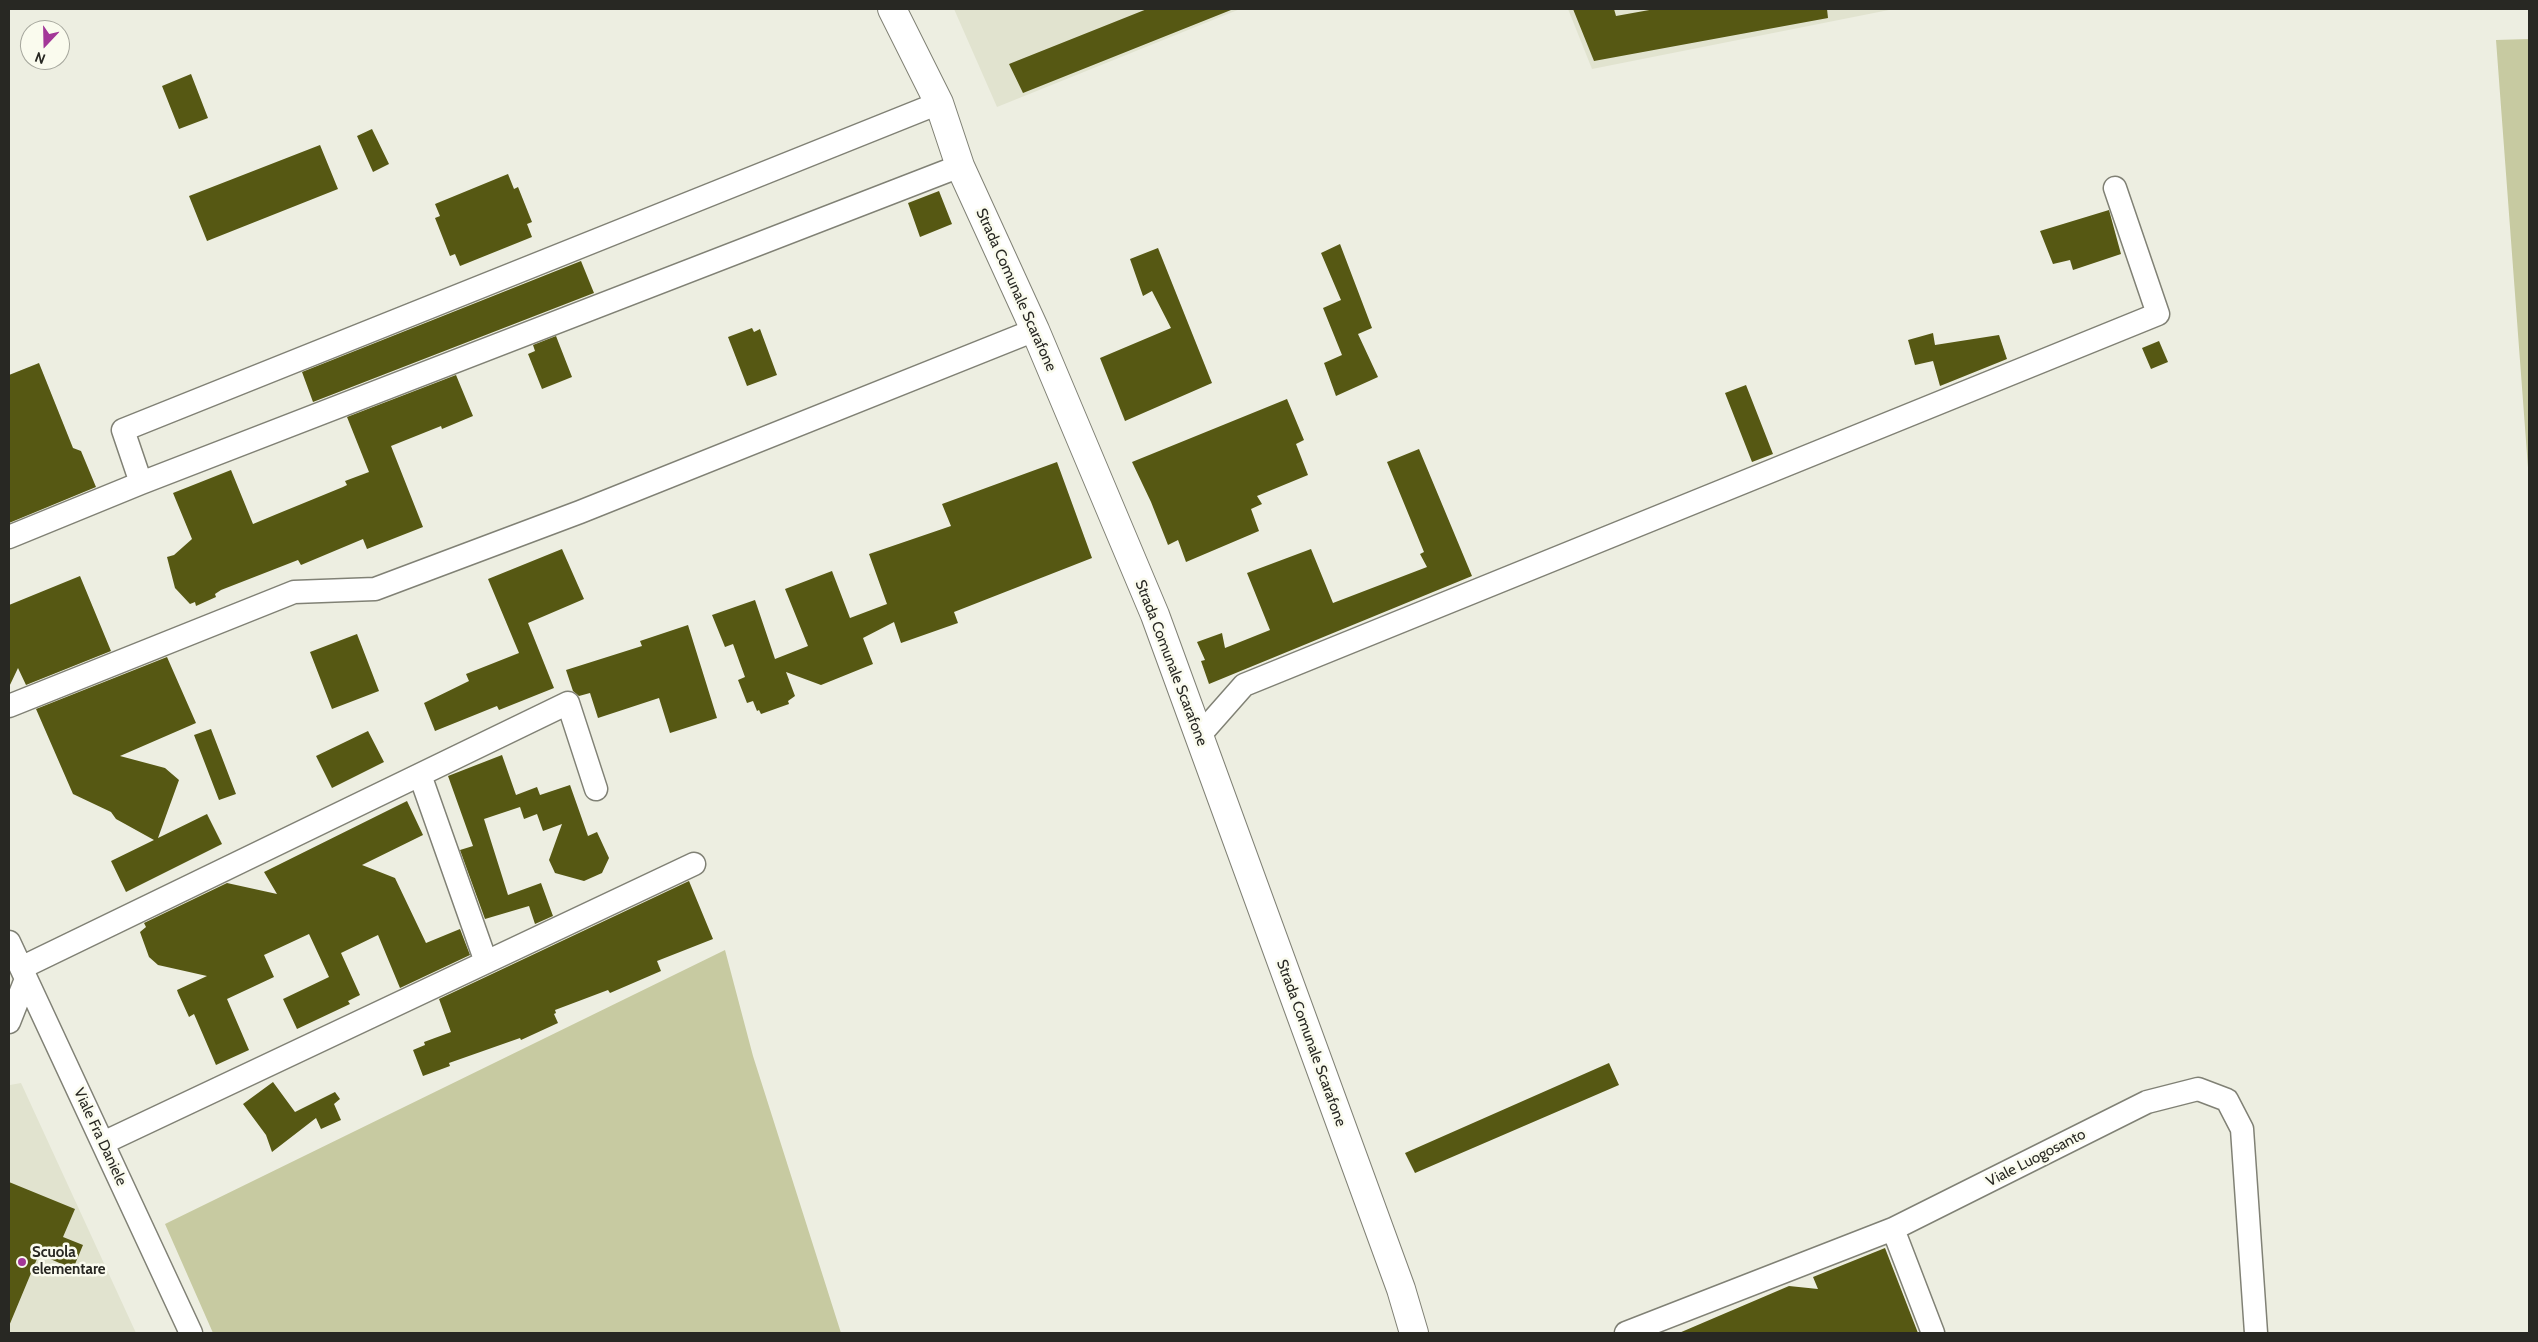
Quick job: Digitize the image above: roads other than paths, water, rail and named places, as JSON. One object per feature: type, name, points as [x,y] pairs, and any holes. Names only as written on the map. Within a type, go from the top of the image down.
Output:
[{"type":"street","name":"Strada Comunale Scarafone","points":[[892,9],[939,103],[960,166],[1035,330],[1155,615],[1401,1289],[1414,1333]]},
{"type":"street","points":[[141,483],[122,430],[939,103]]},
{"type":"street","points":[[9,537],[141,483],[960,166]]},
{"type":"street","points":[[1199,736],[1244,685],[2158,314],[2114,188]]},
{"type":"street","points":[[9,706],[294,592],[375,589],[580,512],[1035,330]]},
{"type":"street","points":[[49,1027],[10,1019],[28,982],[420,775],[568,703],[596,790]]},
{"type":"street","points":[[420,775],[486,962]]},
{"type":"street","points":[[103,1143],[694,864]]},
{"type":"street","name":"Viale Fra Daniele","points":[[9,942],[191,1333]]},
{"type":"street","name":"Viale Luogosanto","points":[[1626,1333],[1893,1230],[2147,1102],[2198,1088],[2227,1100],[2242,1129],[2256,1333]]},
{"type":"street","points":[[1893,1230],[1933,1333]]},
{"type":"place","name":"Scuola elementare","points":[[22,1262]]}]
